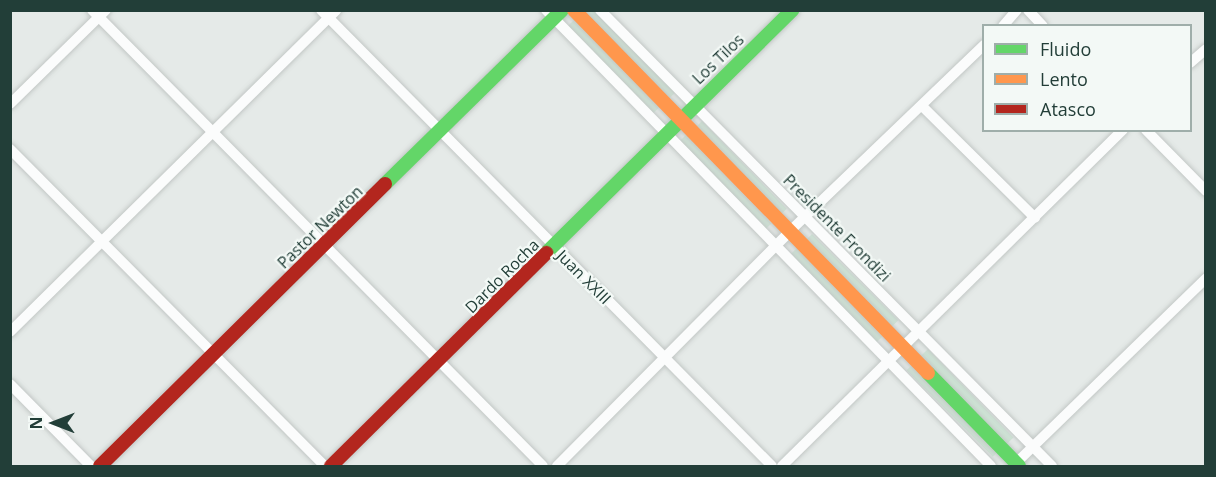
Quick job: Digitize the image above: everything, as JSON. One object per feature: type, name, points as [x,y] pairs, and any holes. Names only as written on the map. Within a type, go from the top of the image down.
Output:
[{"type":"street","points":[[573,10],[1016,466],[1031,447],[1206,278]]},
{"type":"street","name":"Presidente Frondizi","points":[[600,10],[917,333],[1052,466]]},
{"type":"street","name":"Los Tilos","points":[[694,106],[792,10]]},
{"type":"street","points":[[1005,24],[1017,10]]},
{"type":"street","points":[[1028,10],[1040,24]]},
{"type":"street","points":[[10,104],[99,13],[213,132],[543,466]]},
{"type":"street","points":[[10,332],[213,132],[328,13]]},
{"type":"street","name":"Juan XXIII","points":[[328,13],[440,131],[772,466]]},
{"type":"street","points":[[554,13],[665,133],[991,466]]},
{"type":"street","name":"Pastor Newton","points":[[100,466],[440,131],[554,13]]},
{"type":"street","points":[[557,466],[666,359],[790,231],[805,220],[982,47]]},
{"type":"street","points":[[1192,62],[1206,49]]},
{"type":"street","name":"Dardo Rocha","points":[[331,466],[555,247],[694,106]]},
{"type":"street","points":[[922,106],[1035,218]]},
{"type":"street","points":[[782,466],[1121,132]]},
{"type":"street","points":[[1148,132],[1206,191]]},
{"type":"street","points":[[10,148],[325,466]]},
{"type":"street","points":[[10,384],[92,466]]},
{"type":"green space","points":[[584,11],[594,11],[675,93],[668,99]]},
{"type":"green space","points":[[574,20],[660,106],[653,113],[567,27]]},
{"type":"green space","points":[[702,121],[787,209],[780,216],[695,128]]},
{"type":"green space","points":[[686,135],[771,223],[765,230],[680,141]]},
{"type":"green space","points":[[812,234],[898,320],[891,327],[805,241]]},
{"type":"green space","points":[[797,248],[882,336],[875,343],[790,255]]},
{"type":"green space","points":[[928,349],[1013,437],[1006,444],[921,356]]},
{"type":"green space","points":[[913,364],[999,450],[993,457],[907,370]]},
{"type":"traffic: fast","points":[[385,184],[562,10]]},
{"type":"traffic: fast","points":[[546,253],[792,10]]},
{"type":"traffic: fast","points":[[928,373],[1019,466]]},
{"type":"traffic: slow","points":[[574,10],[928,373]]},
{"type":"traffic: jam","points":[[100,466],[385,184]]},
{"type":"traffic: jam","points":[[331,466],[546,253]]}]
